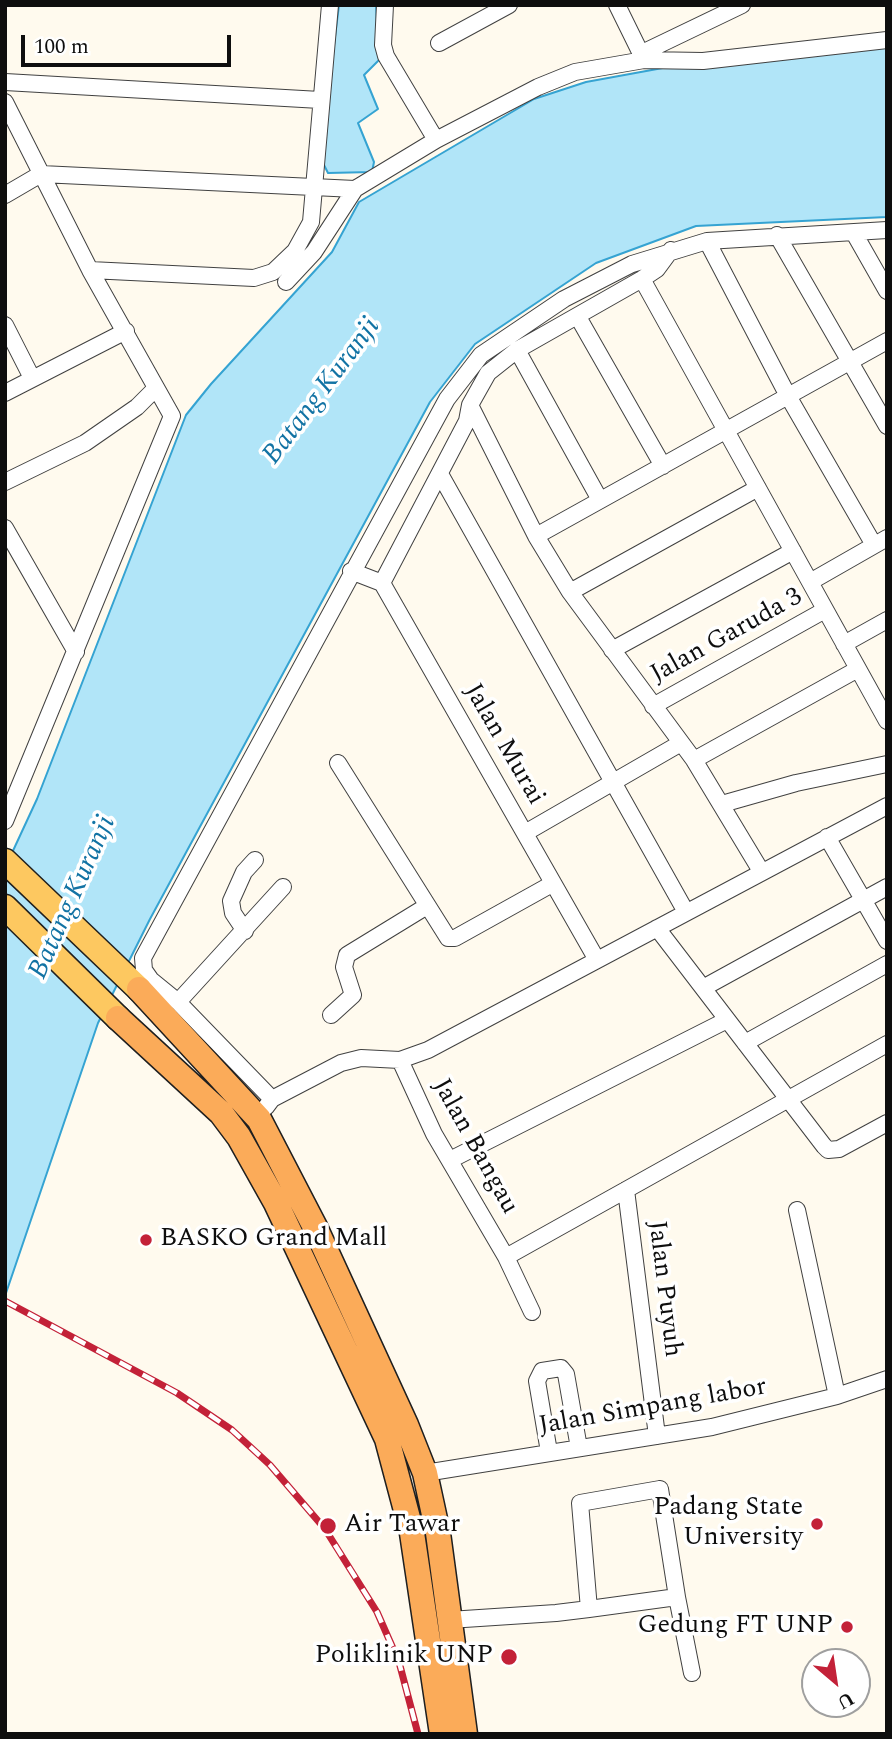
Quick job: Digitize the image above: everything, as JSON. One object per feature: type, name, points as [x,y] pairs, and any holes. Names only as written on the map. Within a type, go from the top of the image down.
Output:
[{"type":"highway","points":[[139,989],[265,1109],[315,1227],[406,1425],[425,1473],[438,1533],[465,1734]]},
{"type":"highway","points":[[118,1018],[212,1104],[239,1137],[276,1203],[387,1439],[402,1485],[412,1533],[442,1734]]},
{"type":"main road","points":[[5,861],[139,989]]},
{"type":"main road","points":[[5,907],[118,1018]]},
{"type":"street","points":[[90,270],[262,277],[281,266],[304,237],[311,222],[330,5]]},
{"type":"street","points":[[385,5],[383,44],[386,56],[436,141]]},
{"type":"street","points":[[439,43],[509,5]]},
{"type":"street","points":[[617,5],[642,57]]},
{"type":"street","points":[[286,282],[314,252],[355,189],[436,141],[538,86],[575,72],[642,57],[741,5]]},
{"type":"street","points":[[642,57],[703,61],[887,40]]},
{"type":"street","points":[[5,82],[320,100]]},
{"type":"street","points":[[5,103],[90,270],[172,416],[5,821]]},
{"type":"street","points":[[5,195],[41,174],[355,189]]},
{"type":"street","points":[[887,230],[707,241],[671,250],[599,279],[481,355],[447,399],[351,571],[143,958],[144,970],[151,980],[178,1002],[265,1109],[341,1063],[361,1058],[401,1060],[428,1050],[887,806]]},
{"type":"street","points":[[854,233],[887,291]]},
{"type":"street","points":[[777,235],[887,426]]},
{"type":"street","points":[[707,241],[788,396],[880,541],[810,582]]},
{"type":"street","points":[[351,571],[382,583],[467,421],[470,405],[488,373],[517,350],[657,269],[671,250]]},
{"type":"street","points":[[642,279],[858,669],[882,702],[887,721]]},
{"type":"street","points":[[578,317],[663,466]]},
{"type":"street","points":[[5,325],[32,378]]},
{"type":"street","points":[[5,393],[126,331]]},
{"type":"street","points":[[536,536],[887,341]]},
{"type":"street","points":[[517,350],[600,500]]},
{"type":"street","points":[[5,482],[85,443],[137,407],[155,389]]},
{"type":"street","points":[[470,405],[536,536],[570,593],[694,760],[761,871]]},
{"type":"street","points":[[440,474],[686,912]]},
{"type":"street","points":[[570,593],[758,488]]},
{"type":"street","points":[[5,528],[76,652]]},
{"type":"street","points":[[612,650],[793,551]]},
{"type":"street","name":"Jalan Murai","points":[[382,583],[597,960]]},
{"type":"street","name":"Jalan Garuda 3","points":[[653,706],[825,610]]},
{"type":"street","points":[[844,644],[887,620]]},
{"type":"street","points":[[694,760],[858,669]]},
{"type":"street","points":[[525,833],[681,743]]},
{"type":"street","points":[[338,763],[448,938],[455,938],[552,884]]},
{"type":"street","points":[[722,804],[796,783],[887,764]]},
{"type":"street","points":[[827,836],[887,941]]},
{"type":"street","points":[[245,931],[233,913],[231,901],[244,872],[255,860]]},
{"type":"street","points":[[178,1002],[283,887]]},
{"type":"street","points":[[703,988],[887,887]]},
{"type":"street","points":[[331,1015],[353,995],[344,963],[348,955],[427,906]]},
{"type":"street","points":[[657,928],[828,1150],[839,1149],[887,1123]]},
{"type":"street","points":[[745,1043],[887,964]]},
{"type":"street","points":[[452,1160],[727,1020]]},
{"type":"street","points":[[506,1257],[887,1044]]},
{"type":"street","name":"Jalan Bangau","points":[[401,1060],[434,1134],[452,1160],[506,1257],[532,1312]]},
{"type":"street","name":"Jalan Puyuh","points":[[626,1190],[657,1436]]},
{"type":"street","points":[[797,1210],[837,1396]]},
{"type":"street","points":[[549,1452],[537,1381],[542,1371],[561,1368],[566,1374],[579,1448]]},
{"type":"street","name":"Jalan Simpang labor","points":[[425,1473],[737,1421],[837,1396],[887,1379]]},
{"type":"street","points":[[589,1609],[580,1503],[657,1489],[663,1495],[677,1597],[692,1673]]},
{"type":"street","points":[[449,1620],[589,1609],[677,1597]]},
{"type":"water","points":[[339,5],[376,5],[379,60],[364,75],[378,109],[358,123],[374,162],[372,172],[328,173],[320,157]]},
{"type":"water","name":"Batang Kuranji","points":[[887,45],[887,217],[696,226],[596,263],[475,344],[430,402],[150,919],[98,1023],[5,1296],[5,868],[37,799],[186,415],[332,252],[359,202],[534,99],[586,82],[701,61]]},
{"type":"railway","points":[[5,1301],[177,1393],[232,1430],[270,1465],[325,1529],[377,1612],[399,1662],[418,1734]]},
{"type":"place","name":"BASKO Grand Mall","points":[[146,1240]]},
{"type":"place","name":"Padang State University","points":[[817,1524]]},
{"type":"place","name":"Air Tawar","points":[[328,1526]]},
{"type":"place","name":"Gedung FT UNP","points":[[847,1627]]},
{"type":"place","name":"Poliklinik UNP","points":[[509,1657]]}]
